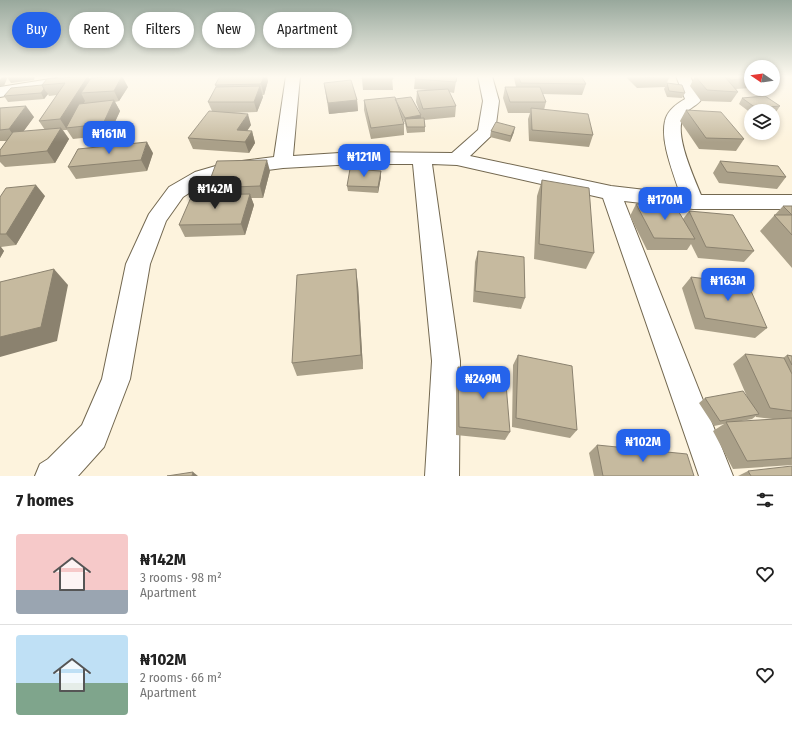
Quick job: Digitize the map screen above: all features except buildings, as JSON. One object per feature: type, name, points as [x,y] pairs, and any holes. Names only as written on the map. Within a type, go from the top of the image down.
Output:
[{"type":"street","points":[[283,162],[290,98]]},
{"type":"street","points":[[457,159],[486,132],[490,98]]},
{"type":"street","points":[[692,98],[693,100],[675,114],[672,125],[674,144],[692,202]]},
{"type":"street","points":[[52,476],[65,466],[93,436],[96,429],[116,379],[138,264],[156,219],[176,192],[202,176],[226,169],[283,162],[355,158],[422,160],[457,159],[611,192],[692,202],[792,202]]},
{"type":"street","points":[[422,160],[446,361],[442,476]]},
{"type":"street","points":[[611,192],[716,476]]}]
